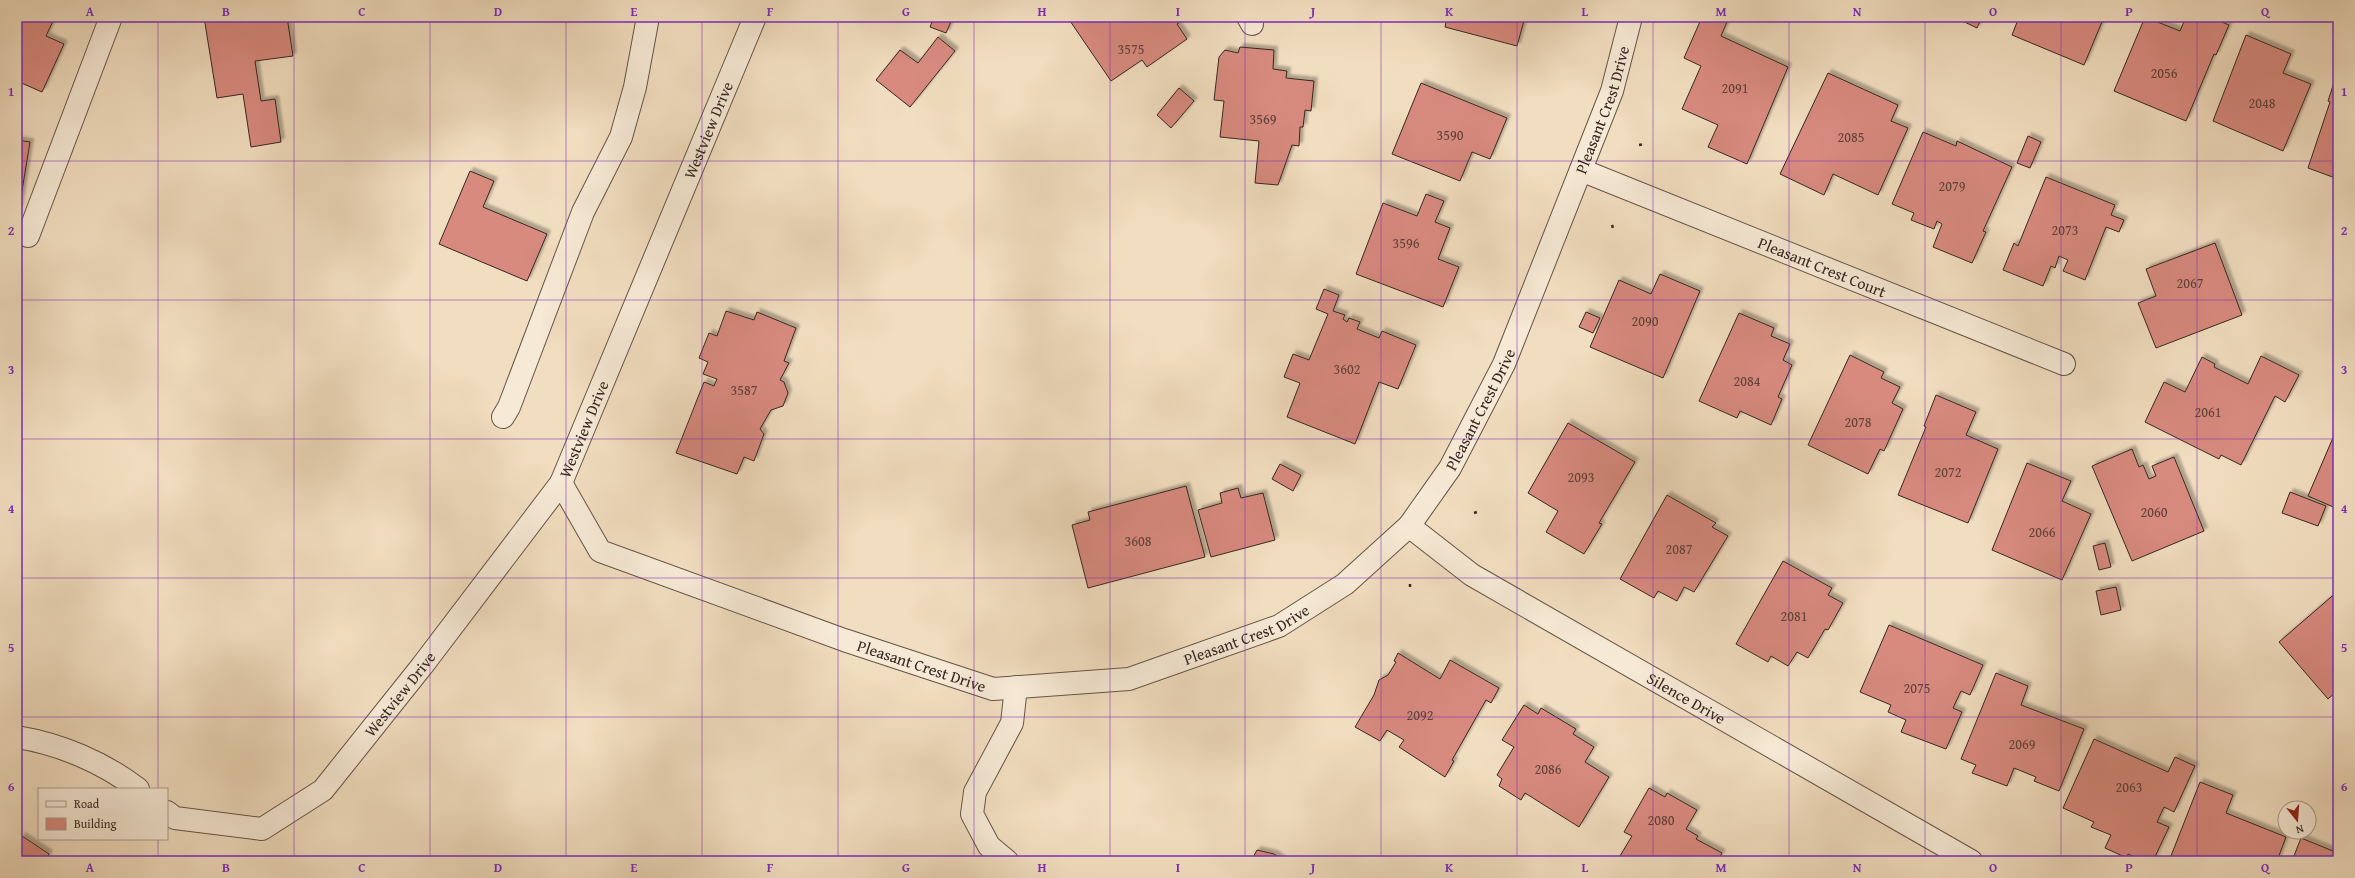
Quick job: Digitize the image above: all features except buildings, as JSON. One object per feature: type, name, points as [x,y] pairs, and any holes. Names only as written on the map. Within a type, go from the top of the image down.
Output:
[{"type":"street","points":[[28,236],[111,17]]},
{"type":"street","points":[[503,417],[509,407],[583,212],[621,137],[635,87],[648,17]]},
{"type":"street","name":"Westview Drive","points":[[168,813],[175,818],[262,829],[323,790],[422,666],[561,482],[755,17]]},
{"type":"street","name":"Pleasant Crest Drive","points":[[561,482],[600,551],[844,640],[994,689],[1129,679],[1279,626],[1345,584],[1409,526],[1450,468],[1504,364],[1612,91],[1631,17]]},
{"type":"street","name":"Pleasant Crest Court","points":[[1581,170],[2064,364]]},
{"type":"street","name":"Silence Drive","points":[[1409,526],[1472,575],[1970,861]]},
{"type":"street","points":[[1007,861],[989,846],[972,814],[975,792],[1012,723],[1016,687]]},
{"type":"street","points":[[17,736],[46,742],[117,773],[137,788]]},
{"type":"path","points":[[1639,145],[1644,144]]},
{"type":"path","points":[[1410,584],[1410,589]]}]
